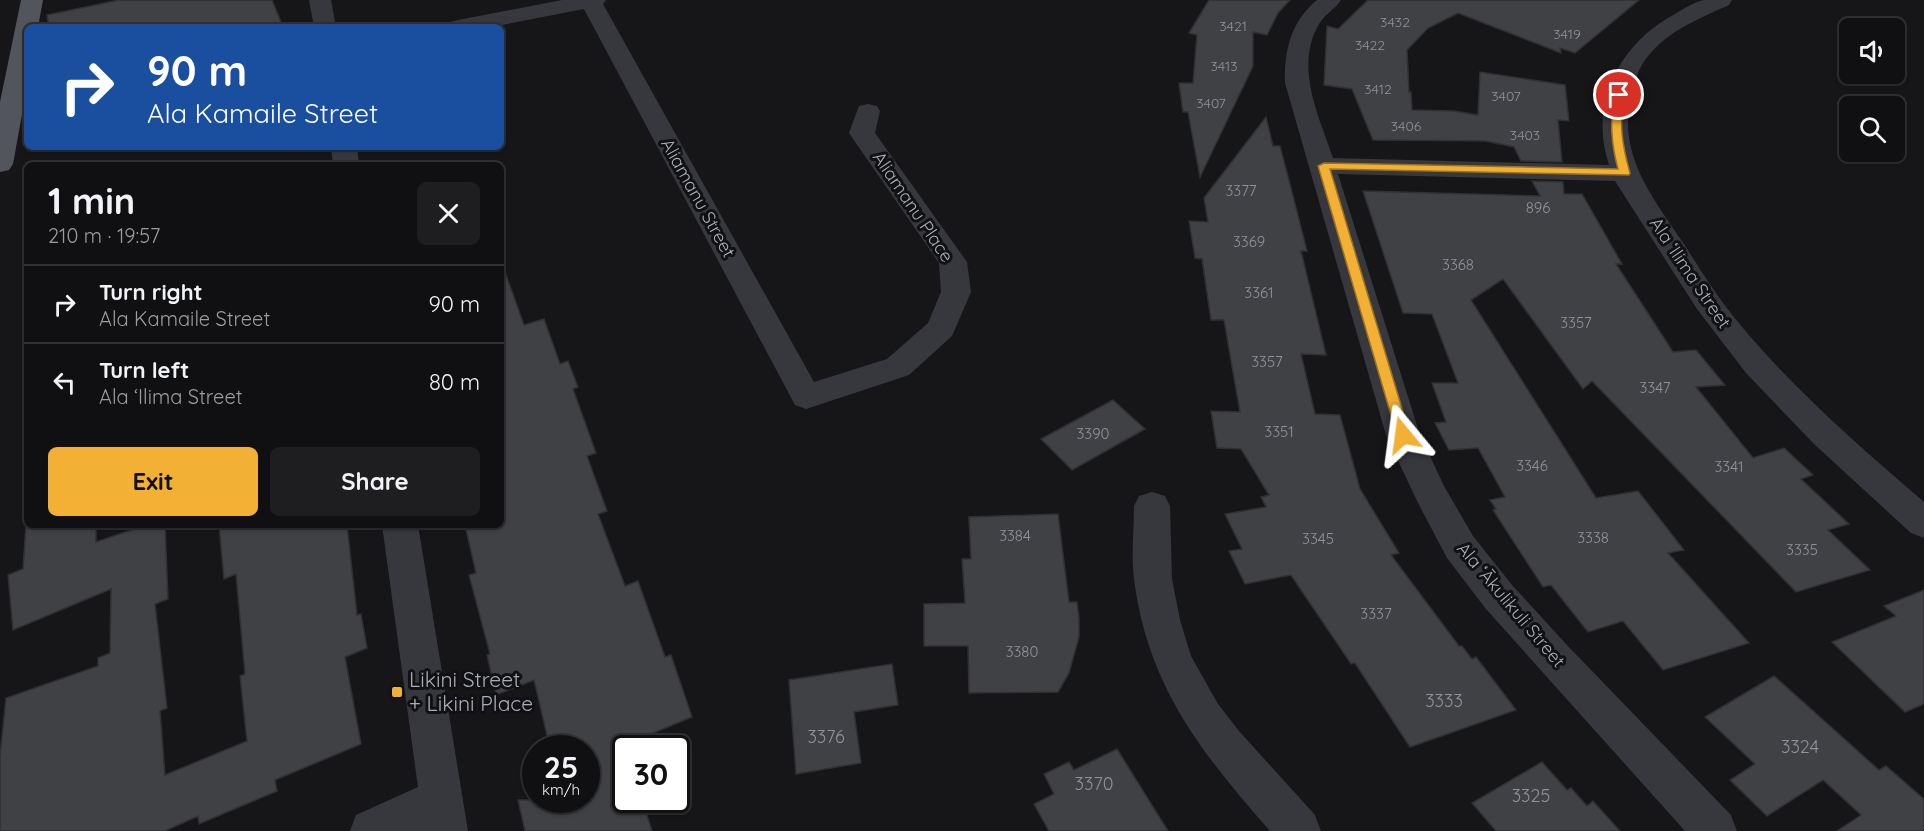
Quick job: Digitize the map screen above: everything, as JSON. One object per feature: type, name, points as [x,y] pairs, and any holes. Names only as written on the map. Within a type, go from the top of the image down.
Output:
[{"type":"main road","points":[[27,24],[32,0]]},
{"type":"main road","points":[[0,164],[24,41]]},
{"type":"street","points":[[320,0],[324,24]]},
{"type":"street","points":[[473,24],[592,0]]},
{"type":"street","name":"Aliamanu Street","points":[[592,0],[806,397]]},
{"type":"street","name":"Ala ʻĀkulikuli Street","points":[[1330,0],[1307,25],[1297,51],[1296,65],[1300,92],[1403,435],[1429,491],[1460,547],[1499,597],[1715,831]]},
{"type":"street","name":"Ala ʻIlima Street","points":[[1721,0],[1661,33],[1634,59],[1619,95],[1616,117],[1616,144],[1625,173],[1704,297],[1735,339],[1823,433],[1924,524]]},
{"type":"street","name":"Aliamanu Place","points":[[806,397],[898,367],[941,329],[956,292],[953,262],[862,133],[868,111]]},
{"type":"street","points":[[1324,166],[1625,173]]},
{"type":"street","points":[[1152,506],[1152,576],[1163,635],[1174,667],[1190,699],[1217,739],[1299,831]]},
{"type":"street","points":[[372,831],[443,815],[400,528]]},
{"type":"building","points":[[119,0],[272,0],[282,24],[48,24],[47,15]]},
{"type":"building","points":[[1209,0],[1290,0],[1278,13],[1267,35],[1253,32],[1253,66],[1200,177],[1188,112],[1183,112],[1179,83],[1193,83],[1197,35],[1189,33]]},
{"type":"building","points":[[1368,0],[1639,0],[1575,53],[1560,48],[1561,53],[1458,13],[1428,28],[1407,50],[1412,110],[1454,111],[1478,115],[1480,72],[1565,85],[1569,121],[1558,120],[1562,162],[1521,161],[1514,147],[1485,141],[1373,140],[1352,89],[1324,85],[1327,26],[1338,29]]},
{"type":"building","points":[[1266,117],[1273,146],[1280,146],[1307,251],[1301,251],[1326,355],[1301,354],[1315,414],[1340,415],[1360,489],[1399,553],[1391,555],[1459,646],[1462,646],[1472,659],[1476,657],[1516,710],[1410,747],[1355,663],[1351,664],[1291,575],[1245,584],[1229,551],[1242,549],[1225,514],[1266,507],[1261,497],[1269,495],[1241,449],[1217,448],[1211,411],[1240,412],[1224,320],[1211,320],[1202,259],[1195,258],[1189,221],[1208,222],[1204,198]]},
{"type":"building","points":[[1532,181],[1563,182],[1564,194],[1582,194],[1622,264],[1616,264],[1673,352],[1696,350],[1725,385],[1696,387],[1753,458],[1784,448],[1813,475],[1801,479],[1849,524],[1828,530],[1870,570],[1796,592],[1592,381],[1583,389],[1503,279],[1471,300],[1596,498],[1638,491],[1684,550],[1668,553],[1749,643],[1663,670],[1623,621],[1588,632],[1551,585],[1543,587],[1493,510],[1496,509],[1490,500],[1505,497],[1478,448],[1449,450],[1435,423],[1446,422],[1432,383],[1458,383],[1432,314],[1403,313],[1363,191],[1540,196]]},
{"type":"building","points":[[505,272],[524,325],[544,319],[560,364],[568,361],[578,387],[573,389],[596,453],[587,456],[607,511],[598,514],[625,586],[638,581],[665,657],[671,655],[692,717],[648,735],[612,735],[612,813],[646,813],[652,831],[525,831],[518,800],[522,800],[522,813],[600,813],[600,735],[547,735],[534,680],[496,695],[487,655],[490,654],[469,575],[476,573],[466,528],[504,528]]},
{"type":"building","points":[[1113,400],[1145,429],[1072,470],[1041,439]]},
{"type":"building","points":[[1058,514],[1069,602],[1077,602],[1079,618],[1079,637],[1069,673],[1058,692],[969,693],[968,646],[924,646],[924,604],[965,603],[962,559],[971,559],[969,517]]},
{"type":"building","points":[[26,528],[96,528],[96,542],[137,528],[165,528],[168,599],[155,604],[167,708],[160,711],[165,775],[247,741],[240,676],[245,674],[236,574],[224,579],[219,528],[347,528],[357,615],[361,614],[367,648],[345,657],[361,744],[275,780],[277,791],[199,824],[198,816],[165,831],[0,831],[0,756],[6,698],[98,666],[98,658],[110,653],[111,589],[13,630],[8,575],[23,569]]},
{"type":"building","points":[[1924,590],[1924,704],[1905,712],[1832,642],[1896,616],[1884,606]]},
{"type":"building","points":[[892,664],[898,705],[854,712],[861,763],[796,774],[789,680]]},
{"type":"building","points":[[1774,676],[1879,770],[1886,766],[1924,799],[1924,831],[1837,831],[1861,815],[1823,780],[1767,816],[1730,780],[1755,764],[1705,717]]},
{"type":"building","points":[[1117,749],[1168,831],[1049,831],[1034,804],[1054,794],[1044,774],[1069,762],[1074,770]]},
{"type":"building","points":[[1542,762],[1567,790],[1571,788],[1587,806],[1593,801],[1620,831],[1496,831],[1472,803]]},
{"type":"place","name":"Likini Street + Likini Place","points":[[397,692]]},
{"type":"route","points":[[1403,435],[1324,166],[1625,173],[1616,144],[1619,95]]}]
